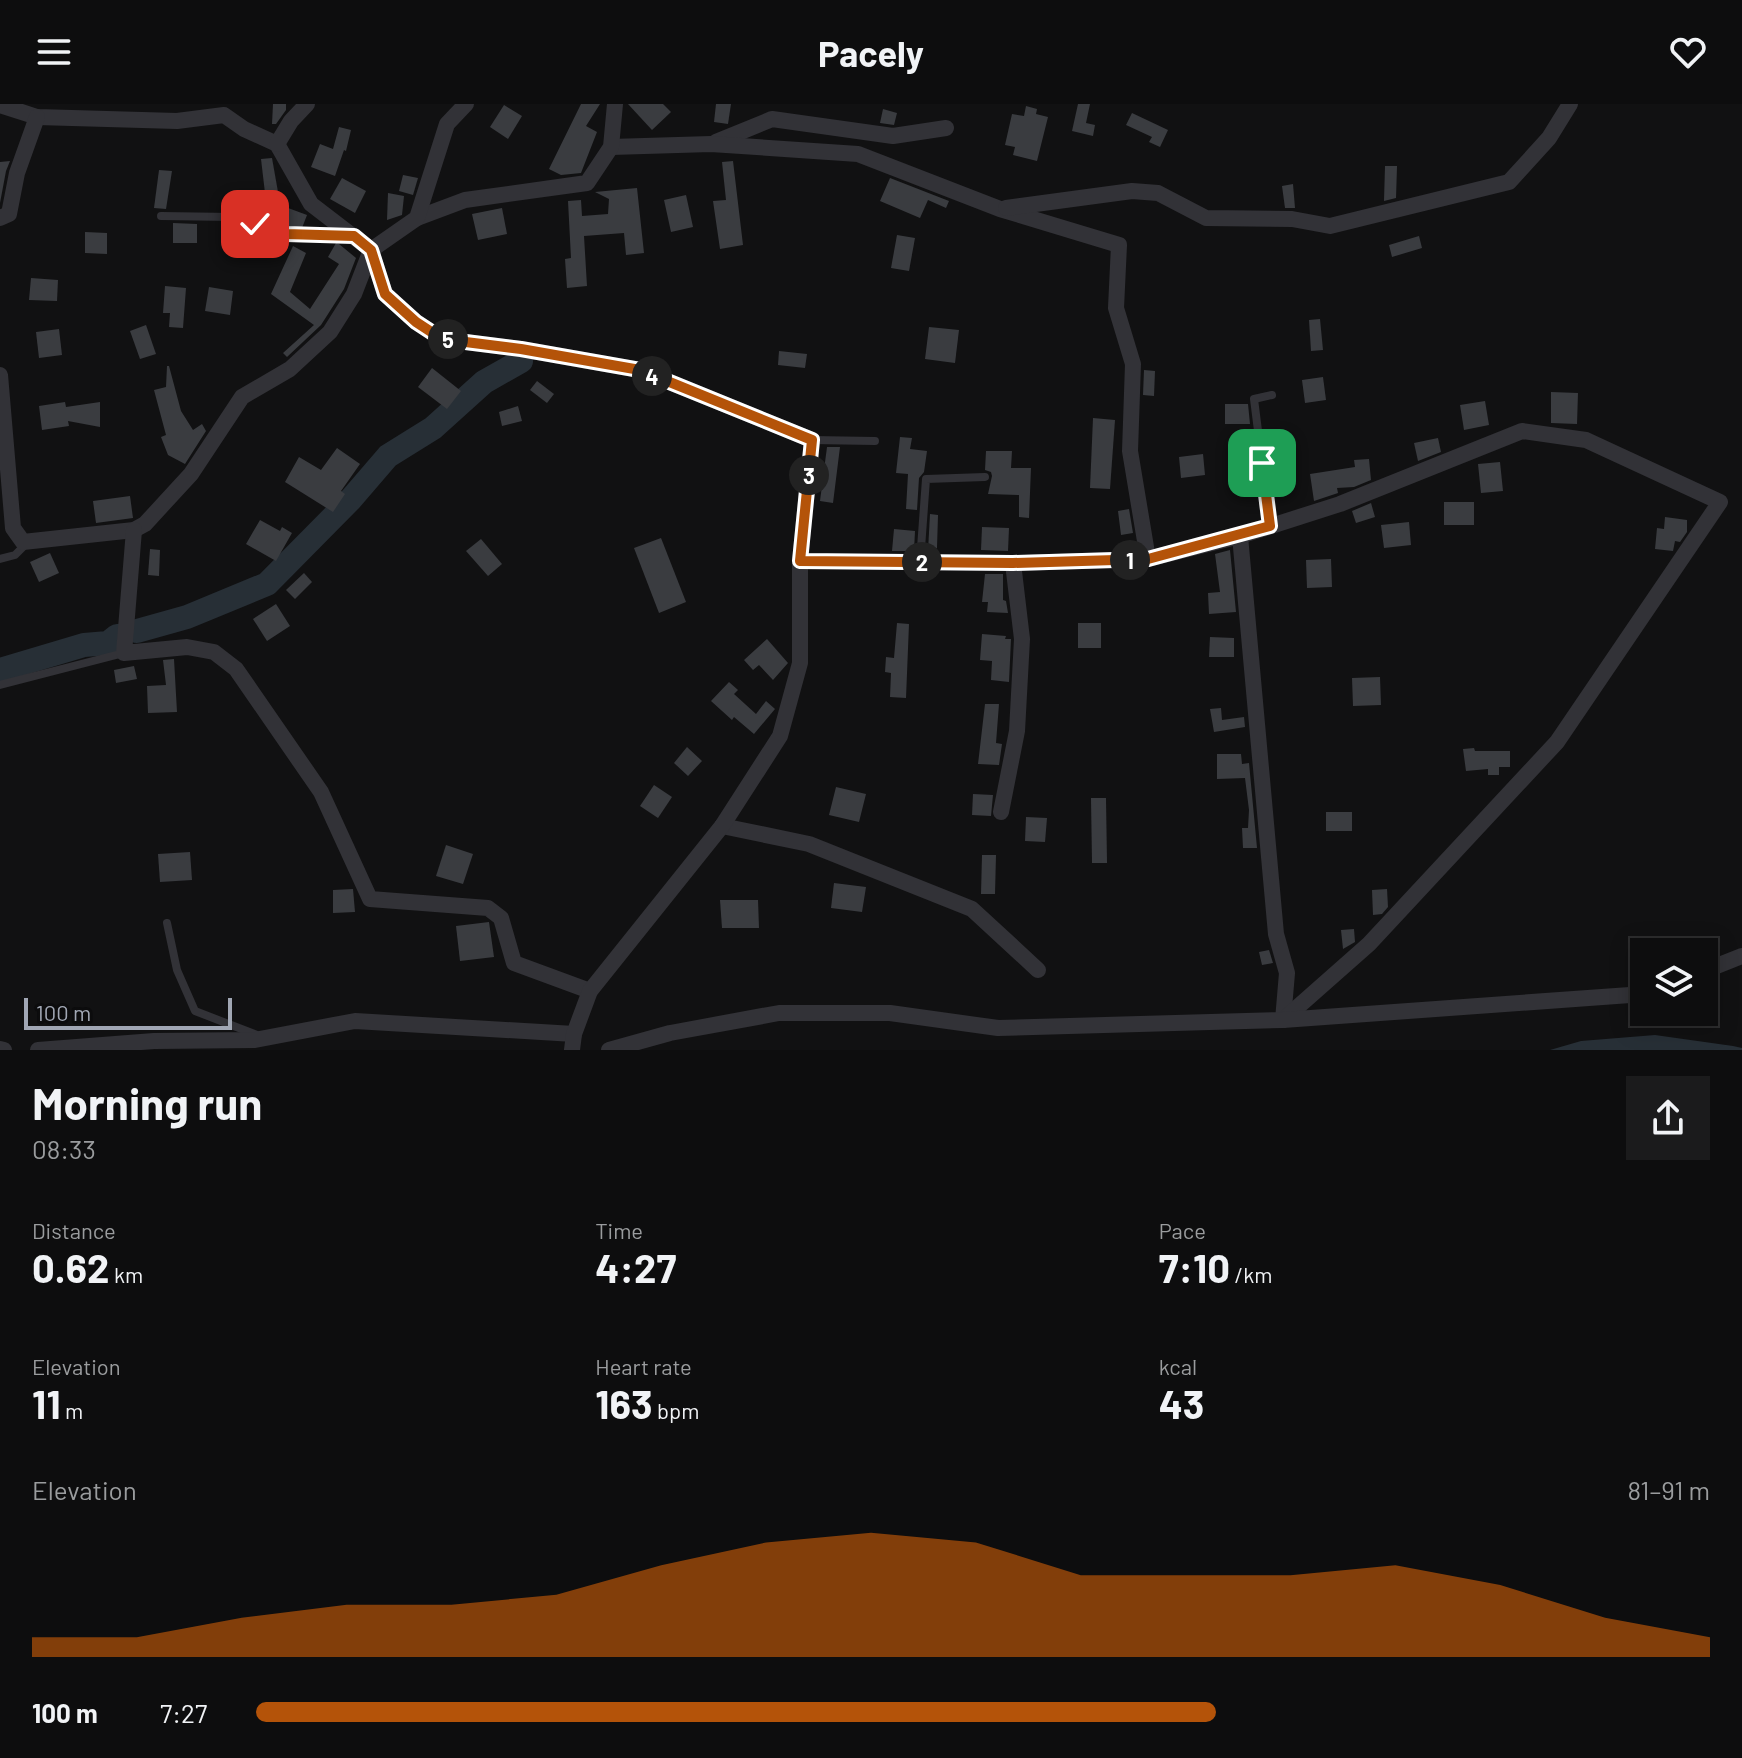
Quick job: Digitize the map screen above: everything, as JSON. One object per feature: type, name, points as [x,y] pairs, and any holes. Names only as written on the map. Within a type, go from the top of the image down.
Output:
[{"type":"street","points":[[277,144],[291,121],[307,104]]},
{"type":"street","points":[[417,218],[447,124],[466,104]]},
{"type":"street","points":[[0,375],[13,528],[23,542],[134,530],[145,524],[191,474],[242,397],[290,369],[330,332],[354,294],[371,250],[417,218],[465,200],[587,183],[611,147],[615,104]]},
{"type":"street","points":[[1000,209],[1132,191],[1158,193],[1206,218],[1292,219],[1330,226],[1509,182],[1549,138],[1570,104]]},
{"type":"street","points":[[0,105],[37,117],[177,121],[224,110],[244,129],[277,144],[311,204],[371,250],[385,294],[416,322],[442,339],[640,370],[812,440],[800,561],[800,663],[780,736],[722,826],[590,991],[573,1042],[355,1021],[265,1038],[154,1041],[38,1050]]},
{"type":"street","points":[[0,218],[9,214],[17,173],[37,117]]},
{"type":"street","points":[[711,144],[772,119],[893,136],[946,128]]},
{"type":"street","points":[[611,147],[711,144],[858,154],[1000,209],[1119,245],[1116,308],[1133,364],[1130,451],[1148,559]]},
{"type":"street","points":[[800,561],[1013,563],[1148,559],[1240,536],[1340,504],[1522,431],[1586,440],[1720,502],[1557,742],[1369,944],[1283,1020]]},
{"type":"street","points":[[134,530],[124,653],[187,647],[214,652],[236,669],[321,792],[370,899],[488,908],[501,918],[514,963],[590,991]]},
{"type":"street","points":[[1240,536],[1276,934],[1287,973],[1283,1020]]},
{"type":"street","points":[[1001,812],[1018,715],[1022,639],[1013,563]]},
{"type":"street","points":[[722,826],[809,844],[972,909],[1038,970]]},
{"type":"street","points":[[1718,965],[1742,956]]},
{"type":"street","points":[[609,1050],[670,1033],[779,1013],[890,1013],[998,1028],[1283,1020],[1630,995]]},
{"type":"lane","points":[[161,216],[232,217],[286,234],[354,236]]},
{"type":"lane","points":[[1270,526],[1254,399],[1272,395]]},
{"type":"lane","points":[[812,440],[875,441]]},
{"type":"lane","points":[[920,562],[926,479],[985,477]]},
{"type":"lane","points":[[0,559],[15,555],[29,541]]},
{"type":"lane","points":[[0,685],[124,653]]},
{"type":"lane","points":[[167,923],[177,970],[195,1011],[265,1038]]},
{"type":"shaded area","points":[[1655,1035],[1733,1046],[1742,1050],[1550,1050],[1581,1041]]},
{"type":"building","points":[[273,104],[286,104],[286,110],[276,124],[272,124]]},
{"type":"building","points":[[581,104],[600,104],[586,126],[597,132],[581,173],[561,175],[549,169]]},
{"type":"building","points":[[628,104],[663,104],[671,112],[652,130]]},
{"type":"building","points":[[716,104],[731,104],[728,124],[714,122]]},
{"type":"building","points":[[1078,104],[1090,104],[1086,123],[1095,125],[1093,136],[1072,131]]},
{"type":"building","points":[[504,105],[522,116],[508,139],[490,127]]},
{"type":"building","points":[[1026,106],[1037,109],[1036,114],[1048,117],[1037,161],[1013,155],[1015,147],[1005,145],[1012,114],[1024,116]]},
{"type":"building","points":[[883,109],[897,113],[894,125],[880,123]]},
{"type":"building","points":[[1132,113],[1168,130],[1160,147],[1149,142],[1152,137],[1126,125]]},
{"type":"building","points":[[339,127],[351,130],[335,176],[311,167],[320,144],[333,149]]},
{"type":"building","points":[[272,158],[278,192],[265,193],[261,159]]},
{"type":"building","points":[[10,161],[6,171],[0,203],[0,162]]},
{"type":"building","points":[[733,161],[743,245],[720,249],[713,201],[726,200],[722,162]]},
{"type":"building","points":[[1385,166],[1397,166],[1396,198],[1384,201]]},
{"type":"building","points":[[159,170],[172,171],[166,209],[154,208]]},
{"type":"building","points":[[403,175],[418,178],[413,195],[399,191]]},
{"type":"building","points":[[342,178],[366,191],[355,213],[330,199]]},
{"type":"building","points":[[890,178],[949,201],[946,208],[928,200],[920,218],[880,201]]},
{"type":"building","points":[[1293,184],[1295,208],[1285,208],[1282,186]]},
{"type":"building","points":[[637,188],[644,253],[626,255],[624,233],[584,236],[587,286],[567,288],[565,259],[571,258],[568,201],[581,200],[582,216],[608,214],[609,199],[595,192]]},
{"type":"building","points":[[388,193],[404,196],[402,215],[387,220]]},
{"type":"building","points":[[686,195],[693,227],[671,232],[664,200]]},
{"type":"building","points":[[280,205],[307,215],[302,228],[274,221]]},
{"type":"building","points":[[502,208],[507,234],[478,240],[472,214]]},
{"type":"building","points":[[173,223],[197,224],[197,243],[173,243]]},
{"type":"building","points":[[85,232],[107,233],[107,254],[85,253]]},
{"type":"building","points":[[897,235],[915,238],[909,271],[891,268]]},
{"type":"building","points":[[1419,236],[1422,248],[1392,257],[1389,245]]},
{"type":"building","points":[[336,243],[356,258],[344,289],[321,325],[287,357],[283,353],[314,325],[271,294],[293,246],[306,253],[290,292],[310,309],[339,264],[328,257]]},
{"type":"building","points":[[31,278],[58,280],[57,301],[29,300]]},
{"type":"building","points":[[165,286],[186,288],[183,328],[169,327],[170,313],[163,313]]},
{"type":"building","points":[[209,287],[233,291],[230,315],[205,311]]},
{"type":"building","points":[[1320,319],[1323,350],[1311,351],[1309,320]]},
{"type":"building","points":[[146,325],[156,354],[140,359],[130,331]]},
{"type":"building","points":[[929,327],[959,330],[955,363],[925,359]]},
{"type":"building","points":[[59,329],[62,355],[39,358],[36,332]]},
{"type":"building","points":[[779,351],[807,354],[805,368],[778,365]]},
{"type":"building","points":[[167,366],[181,411],[193,430],[202,424],[206,431],[185,464],[168,455],[161,437],[166,435],[154,390],[166,387]]},
{"type":"building","points":[[432,368],[461,391],[447,409],[418,387]]},
{"type":"building","points":[[1144,370],[1155,371],[1154,396],[1143,395]]},
{"type":"building","points":[[1323,377],[1326,400],[1305,403],[1302,380]]},
{"type":"building","points":[[537,381],[554,394],[547,403],[530,390]]},
{"type":"building","points":[[1551,392],[1578,393],[1577,424],[1551,423]]},
{"type":"building","points":[[1485,401],[1489,425],[1464,430],[1460,405]]},
{"type":"building","points":[[65,402],[66,407],[100,402],[100,427],[68,421],[69,426],[42,430],[39,406]]},
{"type":"building","points":[[1225,404],[1248,404],[1250,424],[1225,424]]},
{"type":"building","points":[[518,406],[522,421],[502,426],[499,412]]},
{"type":"building","points":[[1093,418],[1115,420],[1110,489],[1090,488]]},
{"type":"building","points":[[900,437],[912,438],[910,449],[927,451],[924,472],[919,478],[917,510],[906,509],[908,474],[896,473]]},
{"type":"building","points":[[1438,438],[1441,452],[1418,461],[1414,443]]},
{"type":"building","points":[[827,447],[840,447],[833,503],[820,501]]},
{"type":"building","points":[[337,448],[360,464],[341,491],[345,494],[333,512],[285,482],[299,457],[321,470]]},
{"type":"building","points":[[986,451],[1012,451],[1011,468],[1031,468],[1029,518],[1019,517],[1019,495],[988,494],[992,476],[985,470]]},
{"type":"building","points":[[1203,454],[1205,475],[1181,478],[1179,457]]},
{"type":"building","points":[[1369,459],[1371,480],[1354,487],[1337,488],[1338,493],[1314,501],[1310,474],[1355,467],[1354,460]]},
{"type":"building","points":[[1500,462],[1503,491],[1481,493],[1478,464]]},
{"type":"building","points":[[130,496],[133,518],[96,523],[93,501]]},
{"type":"building","points":[[1444,502],[1474,502],[1474,525],[1444,525]]},
{"type":"building","points":[[1371,503],[1375,517],[1356,523],[1352,511]]},
{"type":"building","points":[[1129,509],[1133,533],[1121,535],[1118,511]]},
{"type":"building","points":[[930,514],[938,515],[937,548],[928,551]]},
{"type":"building","points":[[1665,517],[1687,520],[1687,532],[1680,542],[1675,541],[1673,551],[1655,549],[1657,528],[1664,529]]},
{"type":"building","points":[[260,520],[280,531],[282,527],[292,533],[276,561],[246,544]]},
{"type":"building","points":[[1409,522],[1411,545],[1384,548],[1381,525]]},
{"type":"building","points":[[982,527],[1009,528],[1008,551],[981,550]]},
{"type":"building","points":[[894,529],[915,531],[914,551],[892,551]]},
{"type":"building","points":[[661,538],[686,602],[659,613],[634,548]]},
{"type":"building","points":[[481,539],[502,564],[488,576],[466,551]]},
{"type":"building","points":[[150,549],[160,550],[159,576],[148,575]]},
{"type":"building","points":[[1230,550],[1236,612],[1209,614],[1208,593],[1220,592],[1215,554]]},
{"type":"building","points":[[50,553],[59,573],[39,582],[30,562]]},
{"type":"building","points":[[1331,559],[1332,587],[1307,588],[1306,560]]},
{"type":"building","points":[[304,573],[312,582],[295,599],[286,590]]},
{"type":"building","points":[[985,574],[1003,574],[1003,600],[1006,601],[1008,613],[987,612],[988,602],[982,602]]},
{"type":"building","points":[[276,604],[290,626],[267,641],[253,619]]},
{"type":"building","points":[[897,623],[909,624],[906,698],[890,697],[891,673],[885,672],[886,657],[894,658]]},
{"type":"building","points":[[1078,623],[1101,623],[1101,648],[1078,648]]},
{"type":"building","points":[[982,634],[1011,639],[1009,682],[991,680],[992,661],[980,660]]},
{"type":"building","points":[[1210,637],[1234,638],[1234,657],[1209,657]]},
{"type":"building","points":[[767,639],[788,663],[773,680],[759,665],[753,670],[744,660]]},
{"type":"building","points":[[174,659],[177,712],[148,713],[147,686],[166,685],[163,660]]},
{"type":"building","points":[[134,666],[137,679],[116,683],[114,670]]},
{"type":"building","points":[[1380,677],[1381,705],[1353,706],[1352,678]]},
{"type":"building","points":[[729,682],[738,690],[734,694],[756,714],[766,701],[775,709],[754,734],[711,701]]},
{"type":"building","points":[[985,704],[999,704],[996,743],[1002,744],[999,765],[978,764]]},
{"type":"building","points":[[1221,708],[1222,720],[1244,717],[1245,727],[1214,732],[1210,709]]},
{"type":"building","points":[[687,747],[702,761],[688,776],[674,763]]},
{"type":"building","points":[[1474,748],[1475,751],[1510,751],[1510,767],[1499,767],[1499,775],[1488,775],[1488,769],[1466,771],[1463,749]]},
{"type":"building","points":[[1217,754],[1241,754],[1242,764],[1249,763],[1257,848],[1243,848],[1242,828],[1248,828],[1249,810],[1245,778],[1217,779]]},
{"type":"building","points":[[654,785],[672,797],[658,818],[640,806]]},
{"type":"building","points":[[836,787],[866,794],[859,822],[829,815]]},
{"type":"building","points":[[973,794],[993,795],[991,816],[972,815]]},
{"type":"building","points":[[1091,798],[1106,798],[1107,863],[1092,863]]},
{"type":"building","points":[[1326,812],[1352,812],[1352,831],[1326,831]]},
{"type":"building","points":[[1026,817],[1047,818],[1045,842],[1025,841]]},
{"type":"building","points":[[446,845],[473,854],[463,884],[436,876]]},
{"type":"building","points":[[190,852],[192,880],[160,882],[158,854]]},
{"type":"building","points":[[982,855],[996,855],[995,894],[981,894]]},
{"type":"building","points":[[834,883],[866,887],[862,912],[831,908]]},
{"type":"building","points":[[353,889],[355,912],[333,913],[333,890]]},
{"type":"building","points":[[1387,889],[1388,907],[1382,914],[1373,915],[1372,890]]},
{"type":"building","points":[[720,900],[758,900],[759,928],[722,928]]},
{"type":"building","points":[[489,922],[494,957],[460,961],[456,926]]},
{"type":"building","points":[[1354,929],[1355,942],[1343,949],[1341,930]]},
{"type":"building","points":[[1269,950],[1273,963],[1262,965],[1259,952]]},
{"type":"waterway","points":[[137,631],[187,617],[267,584],[351,499],[388,456],[433,428],[484,382],[521,361]]},
{"type":"waterway","points":[[0,670],[84,645],[108,643],[117,636]]},
{"type":"route","points":[[255,224],[286,234],[354,236],[371,250],[385,294],[416,322],[442,339],[640,370],[812,440],[800,561],[1013,563],[1148,559],[1270,526],[1262,463]]}]
